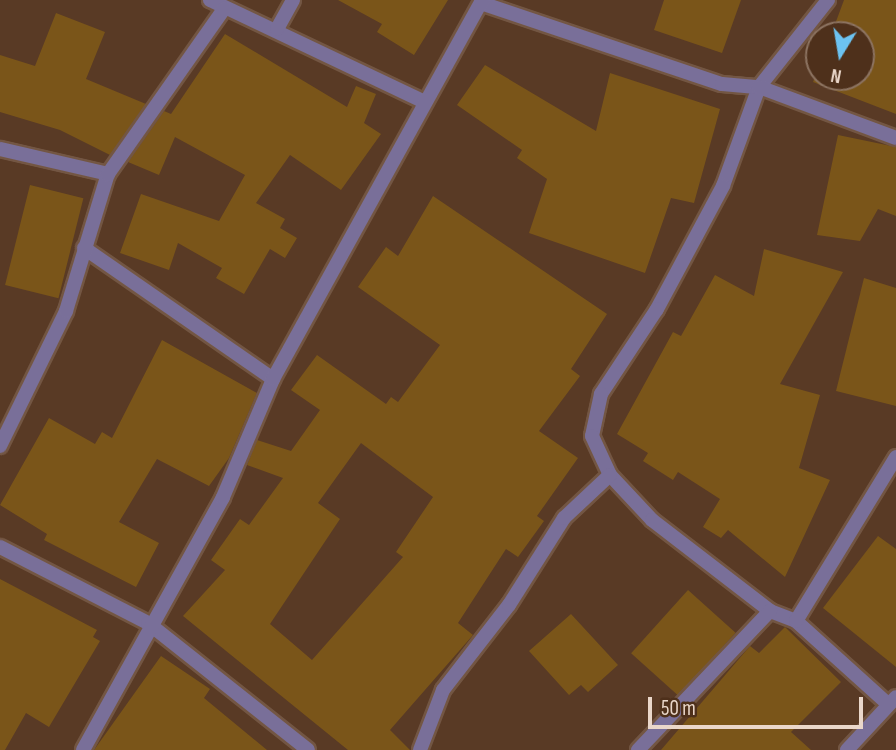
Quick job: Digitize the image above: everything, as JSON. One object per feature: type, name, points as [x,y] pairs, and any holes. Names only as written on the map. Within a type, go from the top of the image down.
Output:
[{"type":"street","points":[[210,0],[224,9],[277,29],[425,102]]},
{"type":"street","points":[[277,29],[293,0]]},
{"type":"street","points":[[828,0],[759,87],[723,186],[657,309],[601,394],[592,436],[610,475],[652,520],[771,611],[796,621],[892,700],[847,750]]},
{"type":"street","points":[[83,750],[148,623],[223,497],[273,379],[481,2],[722,83],[759,87],[896,138]]},
{"type":"street","points":[[0,446],[6,421],[66,311],[108,174],[224,9]]},
{"type":"street","points":[[0,149],[108,174]]},
{"type":"street","points":[[84,248],[273,379]]},
{"type":"street","points":[[796,621],[896,457]]},
{"type":"street","points":[[419,750],[443,690],[509,605],[564,518],[610,475]]},
{"type":"street","points":[[0,547],[148,623],[307,750]]},
{"type":"street","points":[[638,750],[771,611]]},
{"type":"building","points":[[338,0],[448,0],[414,55],[377,32],[382,24]]},
{"type":"building","points":[[664,0],[741,0],[722,53],[654,30]]},
{"type":"building","points":[[844,0],[896,0],[896,114],[836,91],[875,91],[875,21],[836,21]]},
{"type":"building","points":[[56,13],[105,32],[86,79],[146,104],[110,155],[60,130],[0,112],[0,55],[35,66]]},
{"type":"building","points":[[225,34],[347,107],[356,86],[376,94],[364,123],[381,134],[341,190],[290,155],[256,203],[285,219],[280,228],[297,238],[285,258],[270,249],[244,294],[216,278],[222,268],[178,243],[169,270],[120,253],[141,194],[219,221],[245,175],[175,137],[159,175],[128,162],[164,111],[171,114]]},
{"type":"building","points":[[485,65],[596,131],[610,73],[720,109],[694,203],[671,198],[645,273],[529,233],[547,179],[517,158],[522,150],[457,105]]},
{"type":"building","points":[[838,135],[896,147],[896,216],[878,209],[860,241],[817,235]]},
{"type":"building","points":[[30,185],[83,198],[58,298],[5,285]]},
{"type":"building","points":[[433,196],[607,314],[571,369],[580,376],[539,431],[578,458],[537,516],[544,521],[518,557],[506,549],[458,623],[473,635],[390,730],[410,750],[348,750],[183,616],[225,570],[211,560],[240,519],[249,525],[283,478],[247,465],[257,440],[291,451],[320,410],[291,390],[317,355],[386,404],[391,397],[398,402],[440,345],[358,287],[386,247],[398,256]],"holes":[[[361,443],[433,497],[396,552],[403,557],[312,660],[270,624],[340,519],[318,503]]]},
{"type":"building","points":[[764,249],[843,272],[780,384],[820,395],[799,468],[830,480],[785,577],[728,530],[721,538],[703,527],[720,499],[678,472],[673,480],[643,461],[648,453],[617,434],[673,332],[681,336],[715,275],[754,296]]},
{"type":"building","points":[[864,278],[896,288],[896,406],[836,391]]},
{"type":"building","points":[[162,340],[257,393],[229,458],[209,486],[157,459],[119,522],[159,543],[136,587],[44,540],[47,534],[0,505],[49,418],[95,444],[102,432],[112,438]]},
{"type":"building","points":[[878,536],[896,549],[896,667],[823,608]]},
{"type":"building","points":[[0,579],[97,630],[93,637],[100,641],[49,727],[26,713],[5,750],[0,750]]},
{"type":"building","points":[[688,590],[736,633],[679,696],[631,653]]},
{"type":"building","points":[[571,614],[618,665],[588,692],[581,685],[569,695],[529,651]]},
{"type":"building","points":[[785,627],[841,682],[791,732],[811,750],[661,750],[750,646],[759,653]]},
{"type":"building","points":[[161,656],[210,689],[204,698],[267,750],[94,750]]}]
